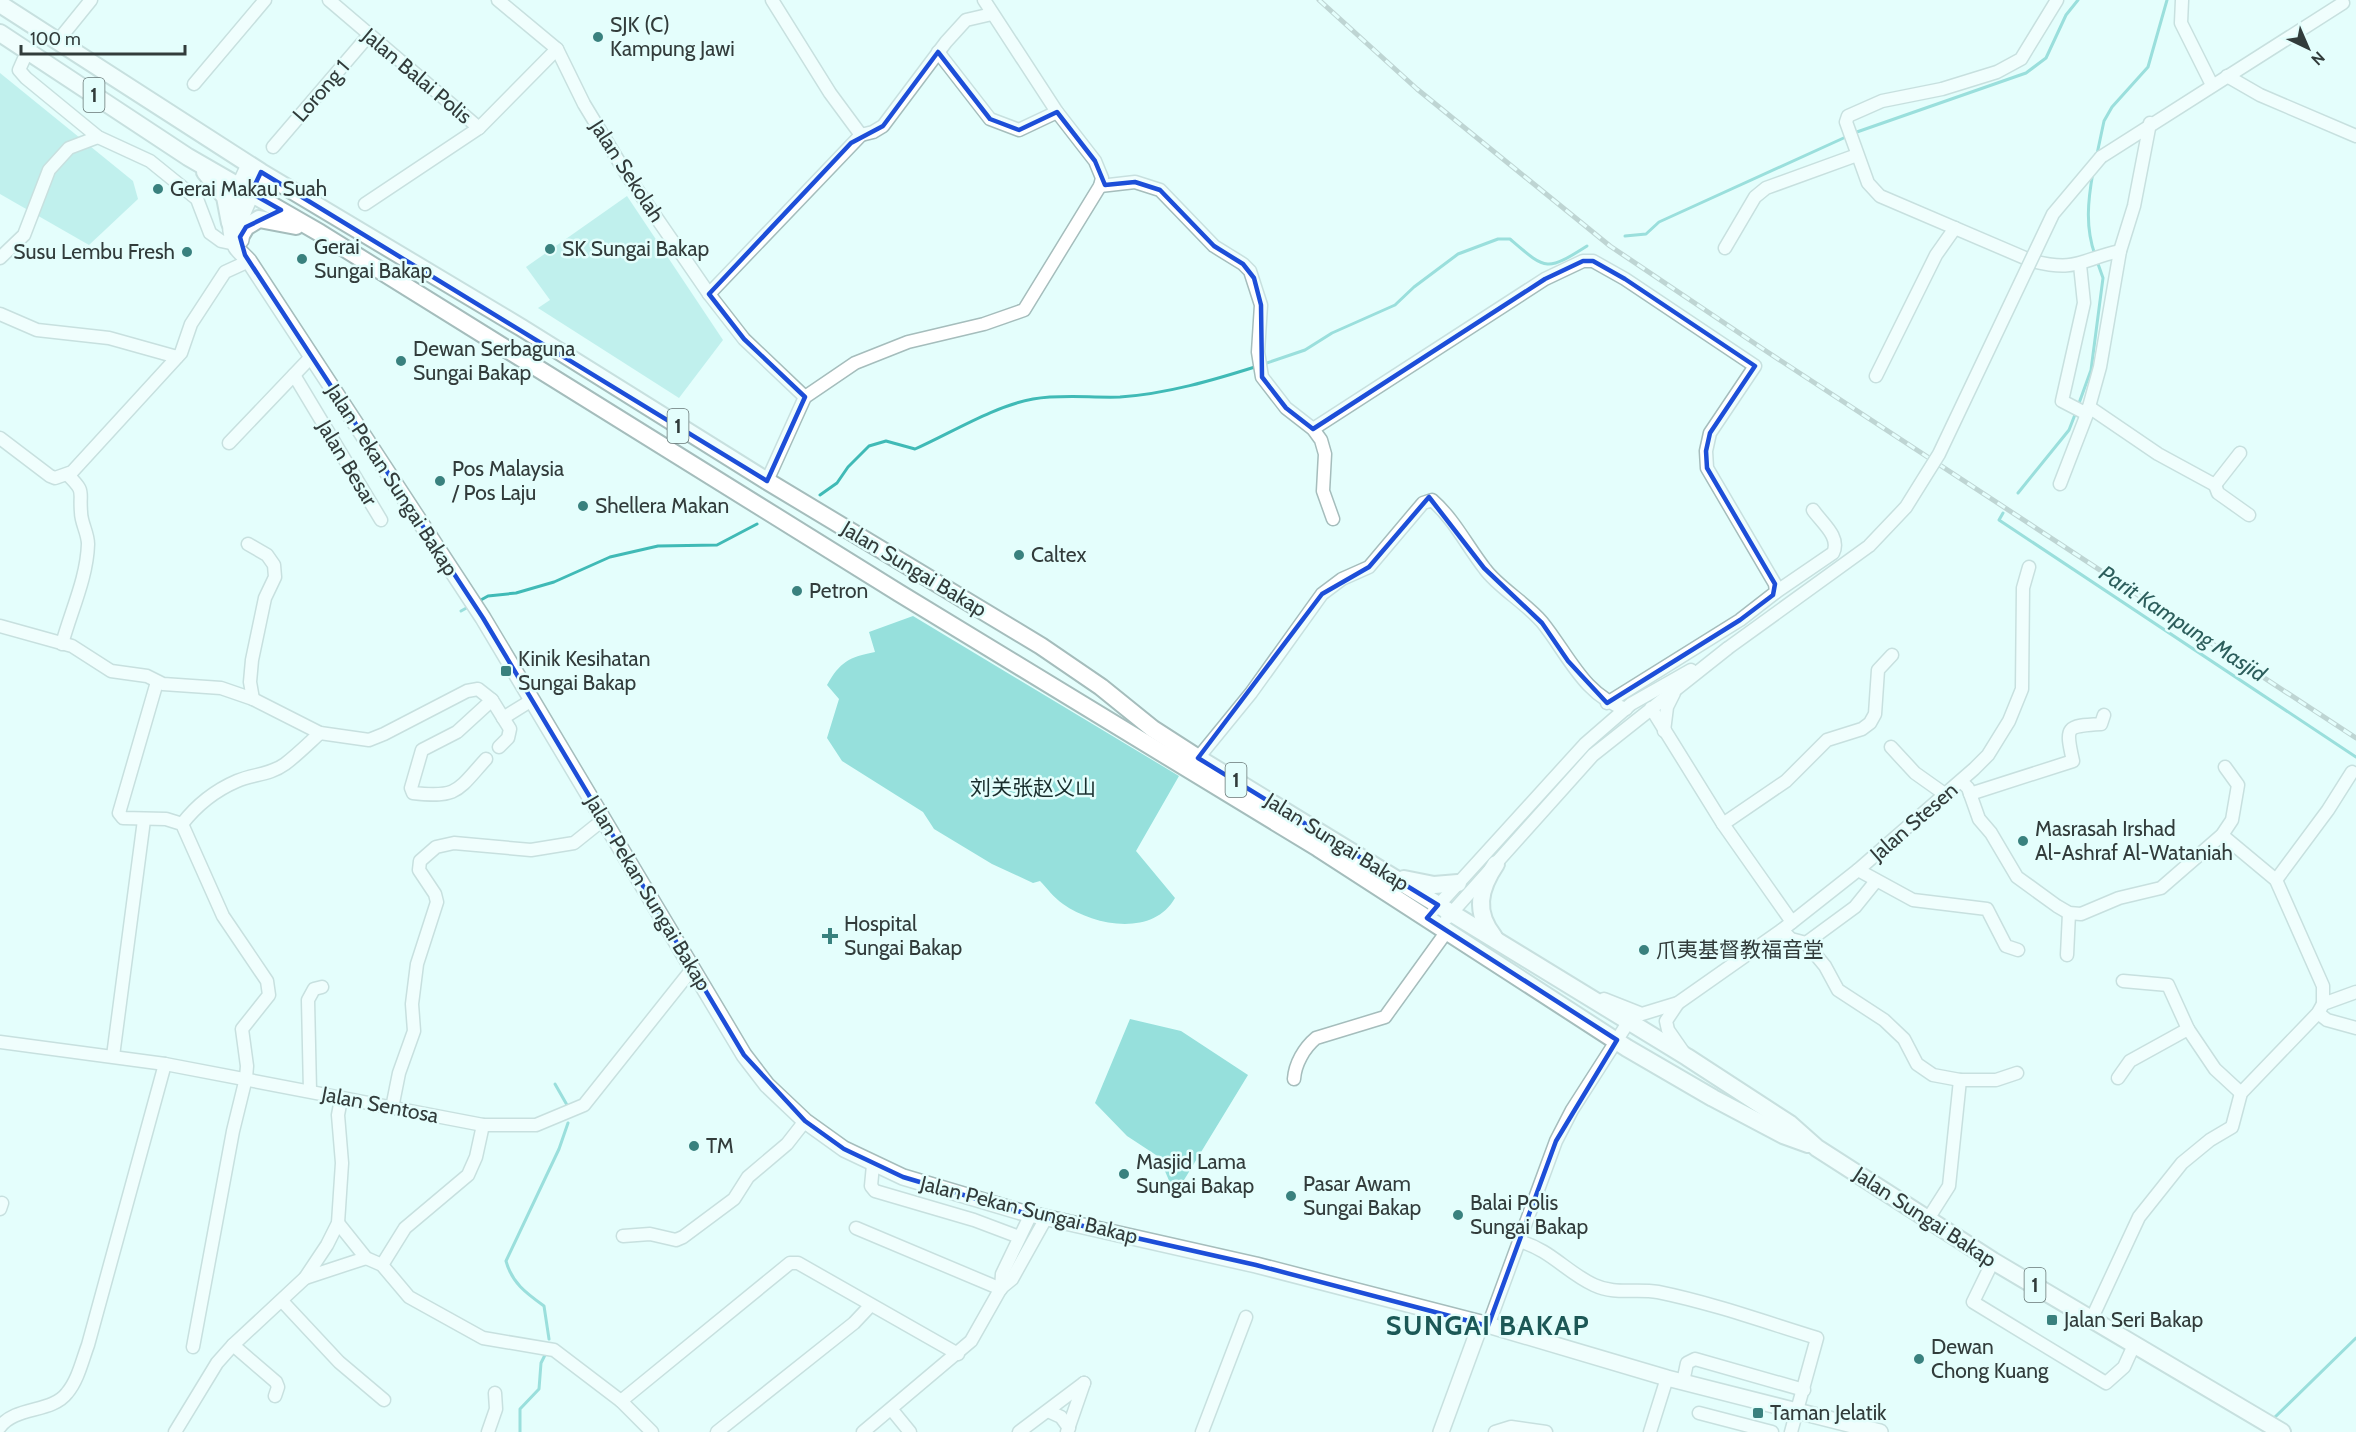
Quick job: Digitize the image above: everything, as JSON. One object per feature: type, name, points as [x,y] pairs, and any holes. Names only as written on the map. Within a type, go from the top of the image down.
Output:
[{"type":"highway","name":"Jalan Sungai Bakap","points":[[0,4],[255,169],[522,328],[767,481],[1041,646],[1101,687],[1153,729],[1389,874],[1441,919],[1496,940],[1569,983],[1748,1097],[1774,1123]]},
{"type":"highway","name":"Jalan Sungai Bakap","points":[[0,33],[188,157],[320,232],[899,593],[1318,848],[1441,919],[1617,1041],[1737,1111],[1774,1123],[1817,1148],[1993,1261],[2282,1432]]},
{"type":"highway","points":[[188,157],[221,189],[240,244]]},
{"type":"highway","points":[[240,244],[249,224],[265,218],[320,232]]},
{"type":"highway","points":[[1496,864],[1482,888],[1480,902],[1484,922],[1496,940]]},
{"type":"highway","points":[[1389,874],[1411,882],[1434,885],[1458,883]]},
{"type":"main road","points":[[240,244],[245,189],[255,169]]},
{"type":"main road","name":"Jalan Pekan Sungai Bakap","points":[[240,244],[483,618],[744,1054],[767,1085],[804,1121],[844,1149],[873,1165],[903,1177],[982,1200],[1039,1216],[1256,1265],[1484,1324],[1667,1378],[1880,1432]]},
{"type":"main road","points":[[1442,1432],[1484,1324]]},
{"type":"street","points":[[57,42],[92,0]]},
{"type":"street","points":[[194,84],[265,0]]},
{"type":"street","name":"Jalan Balai Polis","points":[[329,0],[479,128]]},
{"type":"street","name":"Jalan Sekolah","points":[[498,0],[557,49],[584,104],[627,176],[709,294],[744,339],[805,398]]},
{"type":"street","points":[[772,0],[830,93],[861,135]]},
{"type":"street","points":[[767,481],[805,398],[855,363],[908,342],[984,324],[1024,310],[1100,186],[1102,178],[1095,161],[1057,112],[984,0]]},
{"type":"street","points":[[2057,0],[2021,60],[1997,72],[1942,89],[1882,100],[1848,116],[1848,128],[1872,190],[1955,228],[2032,261],[2054,266],[2082,264],[2101,255],[2120,251]]},
{"type":"street","points":[[2182,0],[2181,23],[2211,85]]},
{"type":"street","points":[[1441,919],[1496,864],[1593,755],[1706,663],[1869,546],[1906,507],[1940,454],[2053,214],[2101,157],[2150,123],[2343,3]]},
{"type":"street","points":[[709,294],[861,135],[883,126],[966,20],[992,14]]},
{"type":"street","name":"Lorong 1","points":[[273,147],[369,35]]},
{"type":"street","points":[[365,204],[479,128],[557,49]]},
{"type":"street","points":[[0,438],[50,476],[68,474],[177,357],[191,324],[225,272],[240,244],[221,241],[210,232],[197,199],[150,161],[98,137],[26,78],[19,70],[27,52]]},
{"type":"street","points":[[939,52],[990,119],[1019,130],[1057,112]]},
{"type":"street","points":[[2227,76],[2260,95],[2356,136]]},
{"type":"street","points":[[2060,484],[2081,409],[2100,367],[2120,251],[2134,206],[2150,123]]},
{"type":"street","points":[[0,258],[24,235],[49,171],[69,148],[98,137]]},
{"type":"street","points":[[1725,248],[1755,198],[1766,188],[1855,149]]},
{"type":"street","points":[[1100,186],[1135,182],[1160,190],[1214,246],[1243,264],[1254,278],[1261,305],[1258,352],[1262,377],[1286,408],[1313,429],[1321,440],[1325,454],[1323,491],[1334,519]]},
{"type":"street","points":[[1876,376],[1936,255],[1955,228]]},
{"type":"street","points":[[1313,429],[1545,279],[1583,261],[1593,261],[1625,279],[1755,366],[1710,433],[1706,451],[1707,468],[1748,535],[1775,584],[1776,592]]},
{"type":"street","points":[[2082,264],[2084,303],[2062,400],[2216,485],[2218,493],[2249,516]]},
{"type":"street","points":[[0,314],[37,330],[109,338],[177,357]]},
{"type":"street","points":[[229,443],[312,357]]},
{"type":"street","name":"Jalan Besar","points":[[294,375],[381,520]]},
{"type":"street","points":[[2216,485],[2240,453]]},
{"type":"street","points":[[62,644],[87,564],[88,540],[81,512],[83,495],[68,474]]},
{"type":"street","points":[[1198,758],[1251,693],[1322,594],[1342,579],[1369,567],[1423,503],[1432,500],[1466,541],[1484,568],[1542,623],[1568,661],[1607,703],[1610,722]]},
{"type":"street","points":[[1607,703],[1740,620],[1833,553],[1836,540],[1812,510]]},
{"type":"street","points":[[248,544],[267,555],[274,565],[275,578],[265,598],[252,660],[250,682],[253,699]]},
{"type":"street","name":"Jalan Stesen","points":[[1569,983],[1642,1014],[1678,1003],[1787,926],[1858,870],[1962,782],[1988,755],[2009,721],[2022,690],[2023,588],[2029,567]]},
{"type":"street","points":[[0,626],[72,646],[111,671],[135,673],[169,685],[221,688],[253,699],[320,733],[369,740],[467,691],[478,689],[492,700],[510,729],[508,738],[500,747]]},
{"type":"street","points":[[1723,824],[1786,781],[1827,740],[1862,729],[1870,723],[1875,714],[1878,670],[1892,655]]},
{"type":"street","points":[[1294,1079],[1295,1067],[1310,1043],[1316,1038],[1385,1017],[1441,919],[1458,883],[1585,744],[1628,707],[1670,680],[1706,663]]},
{"type":"street","points":[[157,682],[119,805],[119,813],[123,818],[166,819],[182,824],[223,916],[267,981],[269,994],[242,1029],[247,1066],[246,1078],[231,1142],[193,1347]]},
{"type":"street","points":[[1664,732],[1667,707],[1676,689]]},
{"type":"street","points":[[486,759],[458,790],[442,796],[413,793],[411,788],[422,750],[457,732],[492,700]]},
{"type":"street","points":[[503,718],[532,700]]},
{"type":"street","points":[[1607,703],[1651,708]]},
{"type":"street","points":[[1651,708],[1787,926],[1791,939],[1806,943],[1825,966],[1838,990],[1890,1027],[1904,1040],[1917,1064],[1933,1075],[1960,1080],[1996,1080],[2017,1073]]},
{"type":"street","points":[[1970,794],[2073,760],[2067,736],[2069,728],[2073,725],[2101,724],[2104,715]]},
{"type":"street","points":[[1632,723],[1648,722],[1664,732]]},
{"type":"street","points":[[182,824],[194,809],[238,780],[262,776],[285,765],[320,733]]},
{"type":"street","points":[[1891,747],[1915,773],[1946,795]]},
{"type":"street","points":[[1962,782],[1970,794],[1979,819],[1991,833],[2017,877],[2069,913],[2081,914],[2119,898],[2161,888],[2222,835],[2232,820],[2238,785],[2225,767]]},
{"type":"street","points":[[2276,880],[2323,818],[2352,772]]},
{"type":"street","points":[[392,1108],[399,1073],[414,1031],[412,1004],[417,964],[437,902],[435,894],[418,870],[420,861],[436,847],[454,843],[531,850],[574,843],[604,819]]},
{"type":"street","points":[[113,1056],[144,820]]},
{"type":"street","points":[[2222,835],[2276,880],[2323,986],[2321,1009],[2327,1020],[2356,1028]]},
{"type":"street","points":[[1858,870],[1913,900],[1987,909],[2006,945],[2018,950]]},
{"type":"street","points":[[1806,943],[1855,907],[1876,881]]},
{"type":"street","points":[[2067,955],[2069,913]]},
{"type":"street","name":"Jalan Sentosa","points":[[1,1044],[165,1064],[483,1125],[536,1125],[584,1105],[693,969]]},
{"type":"street","points":[[2123,981],[2168,985],[2188,1029],[2215,1069],[2241,1093]]},
{"type":"street","points":[[310,1091],[308,1000],[314,989],[322,987]]},
{"type":"street","points":[[2092,1318],[2139,1217],[2182,1163],[2210,1140],[2232,1127],[2241,1093],[2321,1009],[2355,991]]},
{"type":"street","points":[[1678,1003],[1666,1021],[1668,1030],[1687,1057]]},
{"type":"street","points":[[1484,1324],[1519,1241],[1556,1140],[1629,1021]]},
{"type":"street","points":[[2118,1078],[2130,1061],[2188,1029]]},
{"type":"street","points":[[0,1427],[12,1417],[51,1404],[66,1395],[74,1382],[88,1345],[165,1064]]},
{"type":"street","points":[[1928,1219],[1949,1186],[1960,1080]]},
{"type":"street","points":[[176,1432],[217,1363],[233,1345],[305,1278],[338,1223],[342,1163],[338,1115],[341,1099]]},
{"type":"street","points":[[623,1236],[650,1234],[676,1240],[683,1237],[734,1199],[748,1178],[787,1144],[804,1121]]},
{"type":"street","points":[[382,1265],[405,1228],[468,1175],[476,1157],[483,1125]]},
{"type":"street","points":[[873,1165],[871,1186],[875,1191],[974,1220],[1019,1237]]},
{"type":"street","points":[[974,1220],[982,1200]]},
{"type":"street","points":[[1001,1288],[1002,1274],[1019,1237],[1039,1216]]},
{"type":"street","points":[[863,1432],[892,1410],[971,1341],[1001,1288],[1012,1279],[1039,1216]]},
{"type":"street","points":[[338,1223],[366,1258],[382,1265],[409,1297],[483,1338],[554,1350],[621,1401],[652,1432]]},
{"type":"street","points":[[856,1228],[1001,1288]]},
{"type":"street","points":[[1519,1241],[1547,1251],[1594,1285],[1614,1292],[1655,1291],[1709,1304],[1817,1338],[1791,1432]]},
{"type":"street","points":[[305,1278],[366,1258]]},
{"type":"street","points":[[1993,1261],[1973,1302],[2106,1383],[2124,1367],[2134,1345]]},
{"type":"street","points":[[621,1401],[790,1263],[798,1263],[958,1354]]},
{"type":"street","points":[[282,1301],[339,1362],[384,1400]]},
{"type":"street","points":[[717,1432],[854,1323],[870,1306]]},
{"type":"street","points":[[1202,1432],[1246,1317]]},
{"type":"street","points":[[233,1345],[276,1382],[278,1387],[275,1396]]},
{"type":"street","points":[[1683,1382],[1687,1363],[1695,1359],[1804,1390]]},
{"type":"street","points":[[1650,1432],[1667,1378]]},
{"type":"street","points":[[1019,1432],[1084,1383],[1068,1430]]},
{"type":"street","points":[[488,1432],[496,1409],[495,1393]]},
{"type":"street","points":[[892,1410],[910,1432]]},
{"type":"street","points":[[1048,1411],[1061,1417],[1068,1430]]},
{"type":"street","points":[[1699,1413],[1772,1432]]},
{"type":"street","points":[[1494,1432],[1511,1427],[1546,1432]]},
{"type":"highlighted area","points":[[938,52],[990,119],[1019,130],[1057,112],[1095,161],[1105,185],[1135,182],[1160,190],[1214,246],[1243,264],[1254,278],[1261,305],[1262,377],[1286,408],[1313,429],[1545,279],[1583,261],[1593,261],[1625,279],[1755,366],[1710,433],[1706,451],[1707,468],[1775,584],[1773,595],[1740,620],[1607,703],[1568,661],[1542,623],[1484,568],[1429,497],[1369,567],[1322,594],[1198,758],[1438,905],[1427,918],[1617,1040],[1556,1141],[1488,1326],[1256,1265],[1021,1212],[903,1177],[844,1149],[805,1121],[744,1055],[483,618],[245,255],[240,237],[246,227],[281,210],[251,193],[261,172],[767,481],[805,397],[744,339],[709,294],[851,143],[883,126]]},
{"type":"green space","points":[[0,73],[133,181],[138,199],[89,245],[0,194]]},
{"type":"green space","points":[[627,196],[723,340],[679,398],[538,308],[550,300],[526,267]]},
{"type":"green space","name":"刘关张赵义山","points":[[913,616],[1179,776],[1136,851],[1175,898],[1165,910],[1153,918],[1138,923],[1122,924],[1090,918],[1076,912],[1060,902],[1040,881],[1033,883],[992,864],[934,829],[923,812],[842,761],[827,738],[839,699],[827,685],[836,671],[846,662],[875,652],[869,632]]},
{"type":"green space","points":[[1130,1019],[1181,1031],[1248,1075],[1184,1180],[1173,1190],[1159,1157],[1127,1136],[1095,1103]]},
{"type":"waterway","points":[[1854,133],[2026,73],[2046,58],[2066,15],[2078,0]]},
{"type":"waterway","name":"Parit Kampung Masjid","points":[[2097,154],[2104,121],[2112,107],[2148,67],[2167,0]]},
{"type":"waterway","points":[[1625,236],[1646,234],[1659,222],[1848,136]]},
{"type":"waterway","name":"Parit Kampung Masjid","points":[[2093,172],[2088,213],[2095,255]]},
{"type":"waterway","points":[[1264,364],[1305,350],[1332,333],[1395,305],[1414,287],[1458,254],[1498,239],[1510,239],[1531,257],[1547,264],[1563,260],[1587,246]]},
{"type":"waterway","name":"Parit Kampung Masjid","points":[[2078,406],[2091,370],[2103,278],[2097,261]]},
{"type":"waterway","points":[[820,495],[837,483],[848,467],[869,446],[886,441],[915,449],[988,414],[1033,399],[1066,396],[1120,397],[1155,393],[1258,366]]},
{"type":"waterway","name":"Parit Kampung Masjid","points":[[2018,493],[2069,430],[2076,412]]},
{"type":"waterway","name":"Parit Kampung Masjid","points":[[2003,513],[1999,520],[2356,757]]},
{"type":"waterway","points":[[479,601],[488,596],[516,593],[554,582],[610,557],[658,546],[717,545],[757,524]]},
{"type":"waterway","points":[[461,611],[470,606]]},
{"type":"waterway","name":"SUNGAI BAKAP","points":[[555,1084],[567,1105]]},
{"type":"waterway","name":"SUNGAI BAKAP","points":[[549,1339],[544,1306],[516,1281],[506,1261],[559,1149],[568,1123]]},
{"type":"waterway","name":"Parit Kampung Masjid","points":[[2273,1419],[2356,1338]]},
{"type":"waterway","name":"SUNGAI BAKAP","points":[[520,1432],[520,1409],[539,1389],[541,1363],[546,1353]]},
{"type":"railway","points":[[1319,0],[1417,89],[1610,246],[2356,738]]},
{"type":"place","name":"SJK (C) Kampung Jawi","points":[[598,37]]},
{"type":"place","name":"Gerai Makau Suah","points":[[158,189]]},
{"type":"place","name":"SK Sungai Bakap","points":[[550,249]]},
{"type":"place","name":"Susu Lembu Fresh","points":[[187,252]]},
{"type":"place","name":"Gerai Sungai Bakap","points":[[302,259]]},
{"type":"place","name":"Dewan Serbaguna Sungai Bakap","points":[[401,361]]},
{"type":"place","name":"Pos Malaysia / Pos Laju","points":[[440,481]]},
{"type":"place","name":"Shellera Makan","points":[[583,506]]},
{"type":"place","name":"Caltex","points":[[1019,555]]},
{"type":"place","name":"Petron","points":[[797,591]]},
{"type":"place","name":"Kinik Kesihatan Sungai Bakap","points":[[506,671]]},
{"type":"place","name":"Masrasah Irshad Al-Ashraf Al-Wataniah","points":[[2023,841]]},
{"type":"place","name":"Hospital Sungai Bakap","points":[[830,936]]},
{"type":"place","name":"爪夷基督教福音堂","points":[[1644,950]]},
{"type":"place","name":"TM","points":[[694,1146]]},
{"type":"place","name":"Masjid Lama Sungai Bakap","points":[[1124,1174]]},
{"type":"place","name":"Pasar Awam Sungai Bakap","points":[[1291,1196]]},
{"type":"place","name":"Balai Polis Sungai Bakap","points":[[1458,1215]]},
{"type":"place","name":"Jalan Seri Bakap","points":[[2052,1320]]},
{"type":"place","name":"Dewan Chong Kuang","points":[[1919,1359]]},
{"type":"place","name":"Taman Jelatik","points":[[1758,1413]]},
{"type":"district","name":"SUNGAI BAKAP","points":[[1488,1326]]}]
